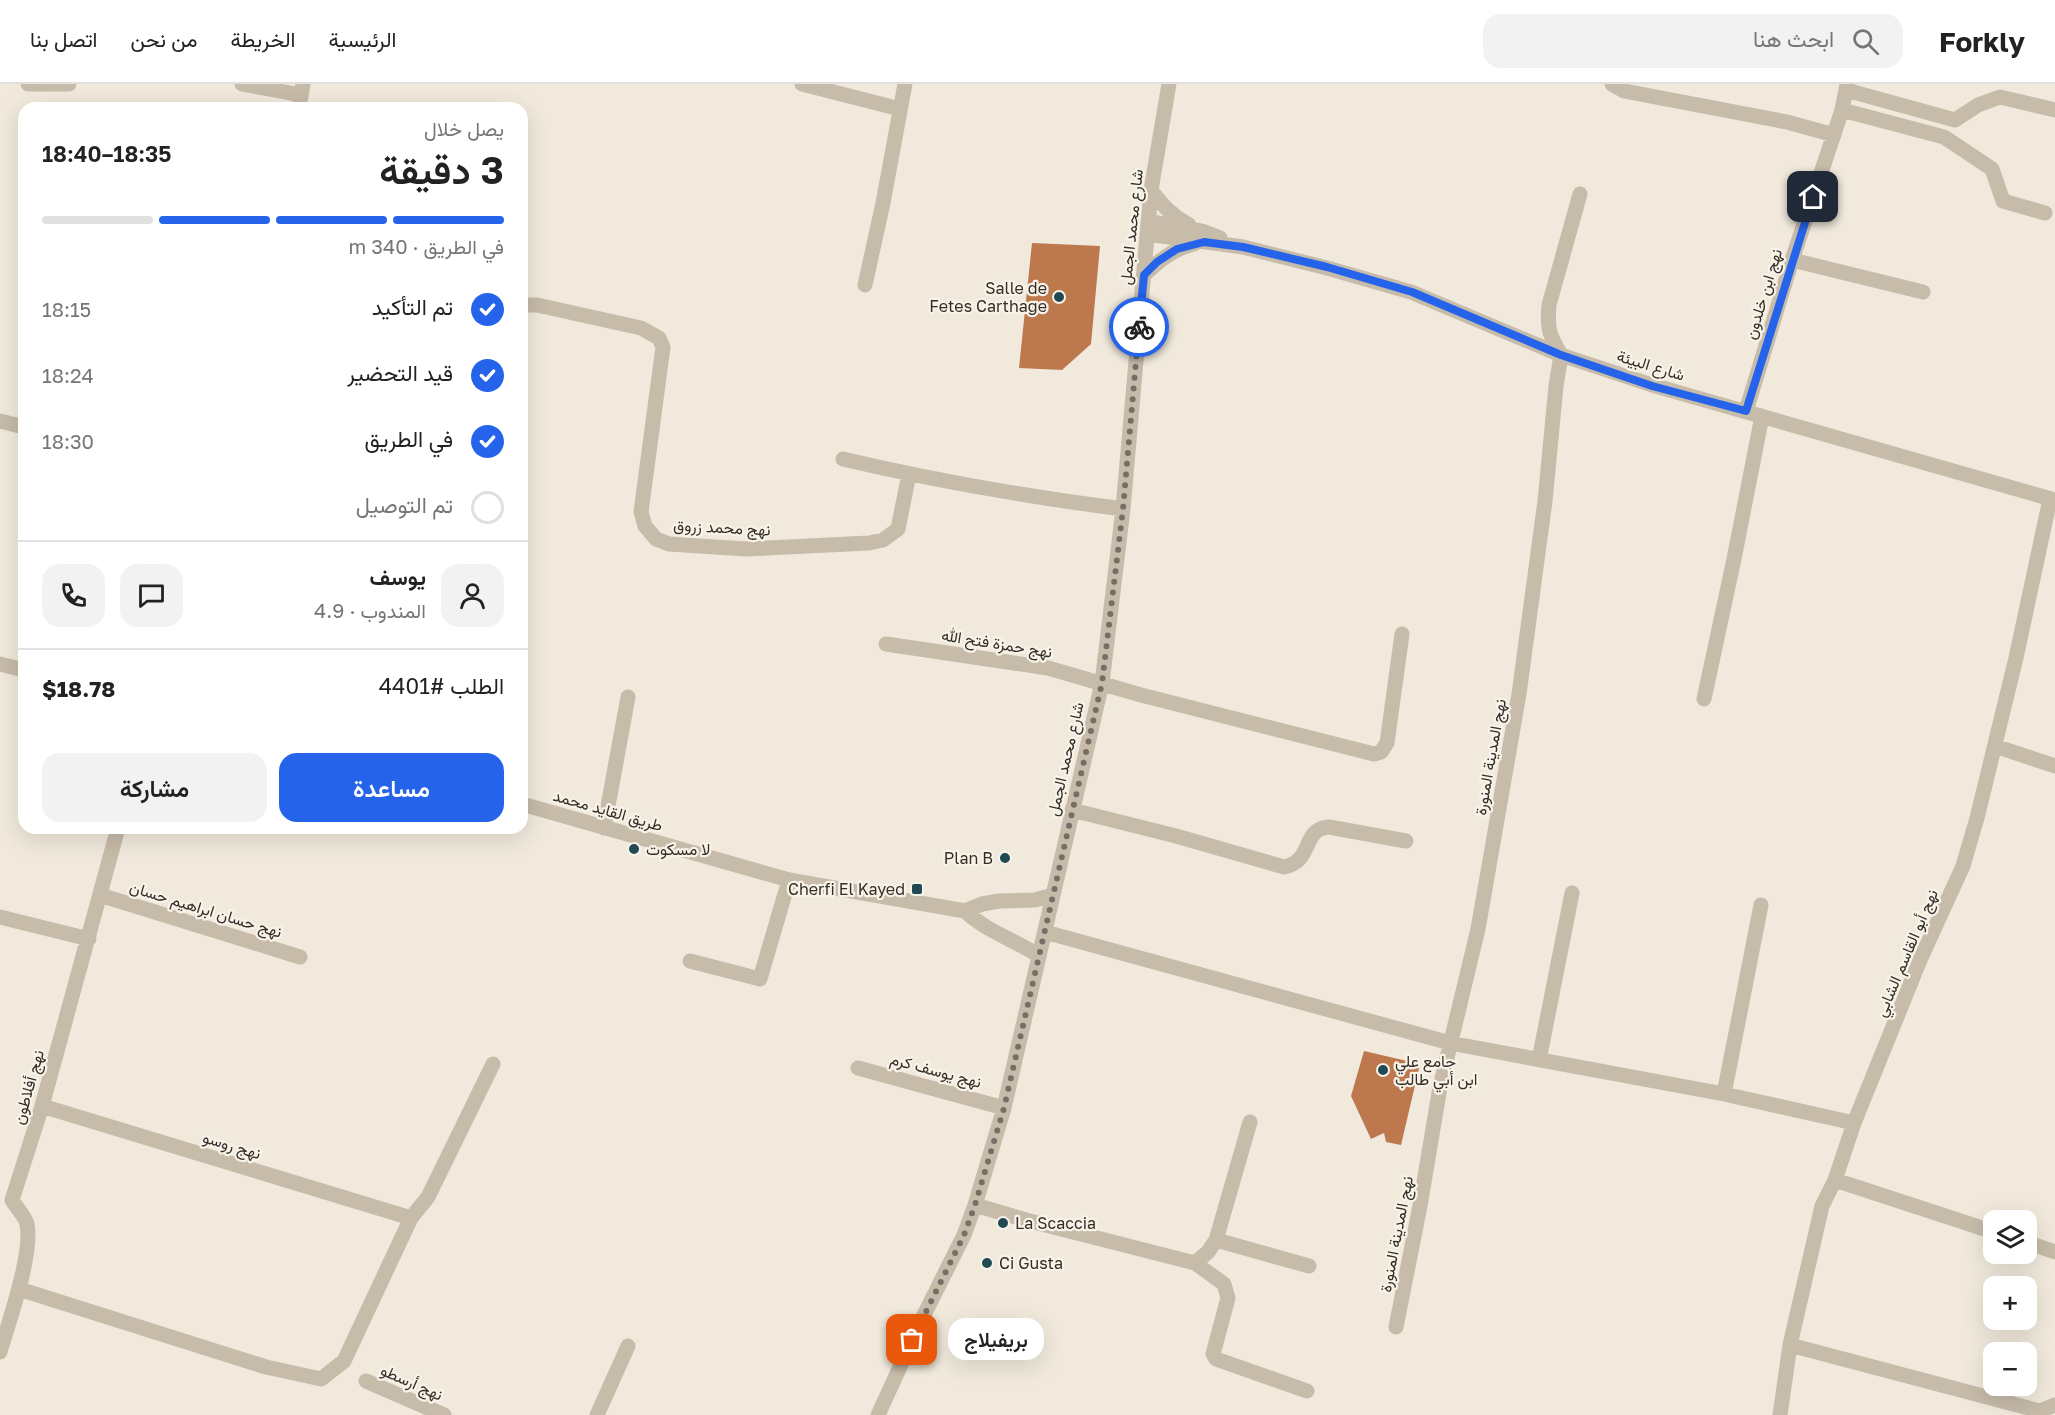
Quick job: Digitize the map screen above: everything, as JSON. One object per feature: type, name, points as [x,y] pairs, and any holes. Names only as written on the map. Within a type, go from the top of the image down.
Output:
[{"type":"street","points":[[28,84],[69,84]]},
{"type":"street","points":[[242,84],[301,96]]},
{"type":"street","points":[[802,84],[900,109]]},
{"type":"street","points":[[866,285],[904,84]]},
{"type":"street","name":"شارع محمد الجمل","points":[[878,1415],[964,1235],[975,1205],[1004,1108],[1102,683],[1123,509],[1151,190],[1169,84]]},
{"type":"street","points":[[1612,84],[1624,91],[1787,122],[1834,135]]},
{"type":"street","points":[[1846,87],[1955,120],[1978,105],[2000,97],[2055,110]]},
{"type":"street","name":"نهج ابن خلدون","points":[[1746,411],[1791,260],[1842,110],[1846,87]]},
{"type":"street","points":[[1842,110],[1944,137],[1992,169],[2003,201],[2045,213]]},
{"type":"street","points":[[1151,190],[1175,218],[1203,236]]},
{"type":"street","points":[[1561,355],[1549,336],[1547,322],[1549,304],[1580,194]]},
{"type":"street","name":"شارع البيئة","points":[[1148,228],[1203,236],[1327,267],[1412,292],[1561,355],[1652,386],[2052,499]]},
{"type":"street","points":[[1144,275],[1157,262],[1203,236]]},
{"type":"street","points":[[1791,260],[1923,292]]},
{"type":"street","name":"نهج محمد زروق","points":[[528,305],[641,328],[659,338],[663,347],[641,512],[645,526],[657,539],[669,544],[746,549],[869,543],[884,540],[898,529],[909,474]]},
{"type":"street","name":"نهج المدينة المنورة","points":[[1396,1327],[1440,1088],[1478,929],[1520,694],[1561,355]]},
{"type":"street","points":[[1704,699],[1762,416]]},
{"type":"street","points":[[0,421],[18,426]]},
{"type":"street","points":[[843,459],[1029,497],[1123,509]]},
{"type":"street","name":"نهج أبو القاسم الشابي","points":[[1780,1415],[1790,1345],[1822,1206],[1835,1180],[1854,1123],[1920,960],[1962,866],[1995,746],[2052,499]]},
{"type":"street","name":"نهج حمزة فتح الله","points":[[886,644],[1048,668],[1152,698],[1374,754],[1381,752],[1387,743],[1402,634]]},
{"type":"street","points":[[0,664],[18,668]]},
{"type":"street","points":[[604,828],[628,697]]},
{"type":"street","points":[[1995,746],[2055,766]]},
{"type":"street","name":"طريق القايد محمد","points":[[528,806],[789,880],[965,911],[982,904],[1035,900],[1053,895]]},
{"type":"street","points":[[1072,810],[1176,836],[1284,867],[1294,865],[1300,860],[1312,835],[1321,827],[1406,841]]},
{"type":"street","name":"نهج أفلاطون","points":[[0,1352],[19,1289],[28,1242],[27,1222],[6,1199],[42,1106],[116,834]]},
{"type":"street","points":[[690,961],[760,979],[789,880]]},
{"type":"street","points":[[1539,1060],[1572,893]]},
{"type":"street","name":"نهج حسان ابراهيم حسان","points":[[100,895],[300,957]]},
{"type":"street","points":[[1724,1095],[1761,905]]},
{"type":"street","name":"طريق القايد محمد","points":[[965,911],[978,923],[1021,944],[1039,956]]},
{"type":"street","points":[[0,917],[89,939]]},
{"type":"street","points":[[1045,932],[1450,1042],[1724,1095],[1854,1123]]},
{"type":"street","points":[[19,1289],[266,1367],[321,1379],[344,1361],[411,1218],[428,1197],[493,1064]]},
{"type":"street","name":"نهج يوسف كرم","points":[[858,1068],[1004,1108]]},
{"type":"street","name":"نهج روسو","points":[[42,1106],[411,1218]]},
{"type":"street","points":[[1195,1263],[1208,1252],[1216,1239],[1250,1122]]},
{"type":"street","points":[[1835,1180],[1983,1228]]},
{"type":"street","points":[[975,1205],[1195,1263],[1224,1284],[1228,1298],[1213,1354],[1216,1359],[1307,1391]]},
{"type":"street","points":[[1216,1239],[1309,1266]]},
{"type":"street","points":[[2037,1246],[2055,1252]]},
{"type":"street","points":[[1790,1345],[2040,1411],[2055,1405]]},
{"type":"street","points":[[597,1415],[628,1346]]},
{"type":"street","name":"نهج أرسطو","points":[[366,1381],[415,1409],[444,1415]]},
{"type":"building","points":[[1032,243],[1100,246],[1091,344],[1062,370],[1019,368]]},
{"type":"building","points":[[1364,1051],[1420,1064],[1401,1145],[1386,1142],[1384,1133],[1371,1139],[1351,1096]]},
{"type":"way so far","points":[[912,1340],[964,1235],[1004,1108],[1102,683],[1123,509],[1139,327]]},
{"type":"place","name":"Salle de Fetes Carthage","points":[[1059,297]]},
{"type":"place","name":"لا مسكوت","points":[[634,849]]},
{"type":"place","name":"Plan B","points":[[1005,858]]},
{"type":"place","name":"Cherfi El Kayed","points":[[917,889]]},
{"type":"place","name":"جامع علي ابن أبي طالب","points":[[1383,1070]]},
{"type":"place","name":"La Scaccia","points":[[1003,1223]]},
{"type":"place","name":"Ci Gusta","points":[[987,1263]]},
{"type":"place","name":"بريفيلاج","points":[[912,1340]]},
{"type":"route","points":[[1139,327],[1144,275],[1157,262],[1177,249],[1204,242],[1243,247],[1327,267],[1412,292],[1561,355],[1652,386],[1746,411],[1791,260],[1813,197]]}]
